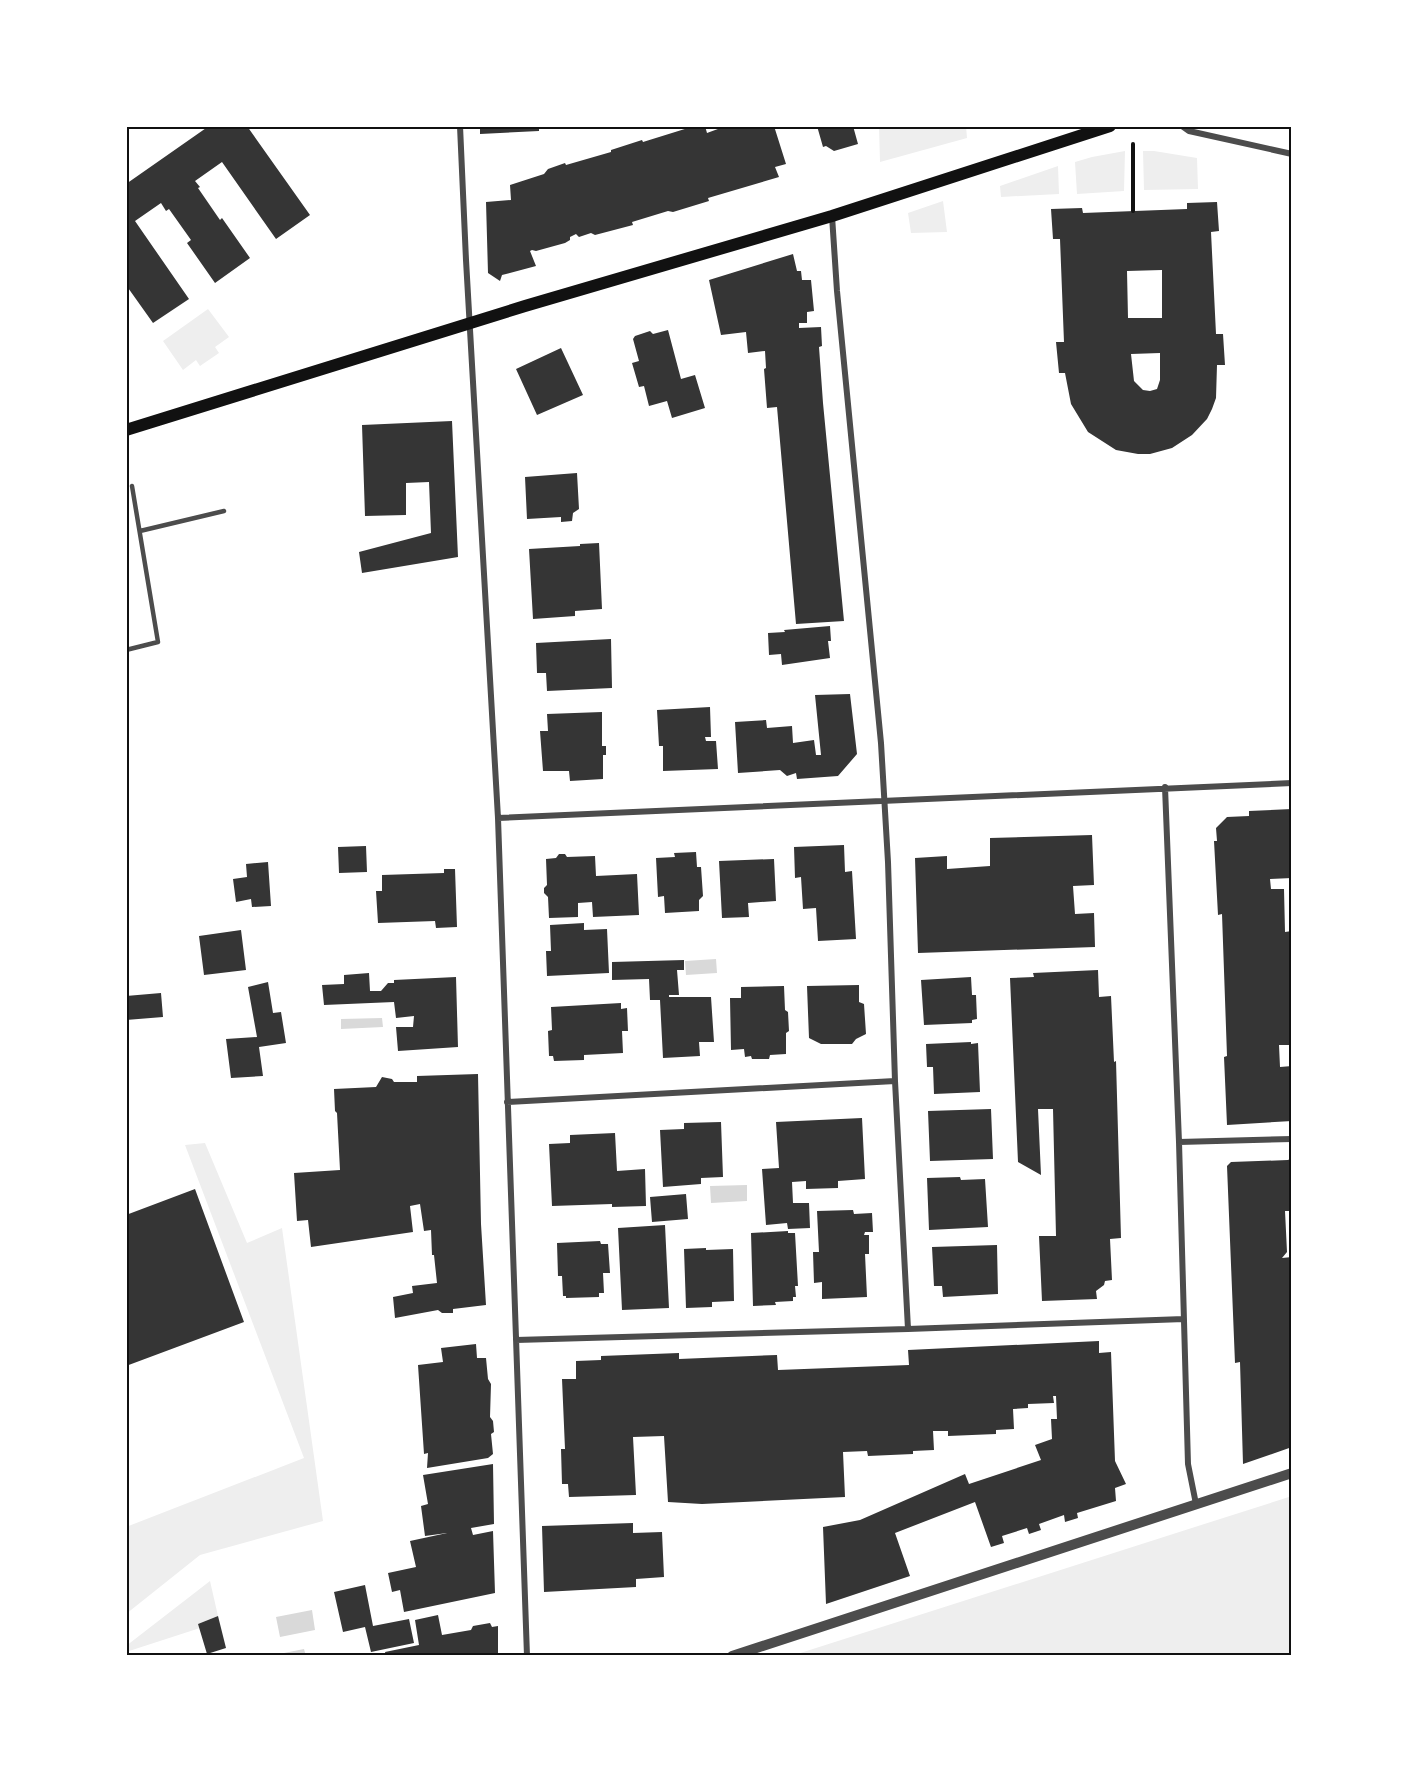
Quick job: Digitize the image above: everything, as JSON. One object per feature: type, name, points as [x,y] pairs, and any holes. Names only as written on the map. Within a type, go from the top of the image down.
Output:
[{"type":"main road","points":[[126,430],[525,306],[832,216],[1110,126]]},
{"type":"street","points":[[460,126],[498,818],[527,1656]]},
{"type":"street","points":[[1182,126],[1189,131],[1292,154]]},
{"type":"street","points":[[832,216],[884,801],[908,1329]]},
{"type":"street","points":[[498,818],[1292,783]]},
{"type":"street","points":[[1165,787],[1179,1142],[1188,1464],[1196,1504]]},
{"type":"street","points":[[507,1102],[896,1081]]},
{"type":"street","points":[[1179,1142],[1292,1139]]},
{"type":"street","points":[[516,1340],[908,1329],[1184,1318]]},
{"type":"street","points":[[732,1656],[1292,1473]]},
{"type":"lane","points":[[126,650],[158,642],[132,486]]},
{"type":"lane","points":[[140,531],[224,511]]},
{"type":"path","points":[[1133,144],[1133,211]]},
{"type":"shaded area","points":[[879,126],[966,126],[967,138],[880,162]]},
{"type":"shaded area","points":[[1125,151],[1124,191],[1077,194],[1075,162]]},
{"type":"shaded area","points":[[1143,151],[1197,158],[1198,189],[1144,190]]},
{"type":"shaded area","points":[[1058,166],[1059,194],[1001,197],[1000,186]]},
{"type":"shaded area","points":[[943,201],[947,232],[911,233],[908,213]]},
{"type":"shaded area","points":[[208,309],[229,337],[215,347],[219,353],[200,366],[196,360],[183,370],[163,341]]},
{"type":"shaded area","points":[[716,959],[717,973],[686,975],[685,961]]},
{"type":"shaded area","points":[[382,1018],[383,1027],[341,1029],[341,1019]]},
{"type":"shaded area","points":[[205,1143],[247,1243],[282,1228],[323,1521],[200,1555],[126,1614],[126,1527],[304,1458],[185,1145]]},
{"type":"shaded area","points":[[747,1185],[747,1201],[711,1203],[710,1186]]},
{"type":"shaded area","points":[[1292,1496],[1292,1656],[791,1656]]},
{"type":"shaded area","points":[[210,1581],[218,1616],[198,1624],[200,1628],[126,1652],[126,1646]]},
{"type":"shaded area","points":[[312,1610],[315,1630],[280,1637],[276,1617]]},
{"type":"shaded area","points":[[304,1649],[306,1656],[269,1656]]},
{"type":"building","points":[[209,126],[247,126],[310,215],[276,239],[222,162],[195,181],[220,220],[222,218],[250,258],[215,283],[187,243],[191,240],[169,209],[166,211],[161,203],[135,221],[189,299],[153,323],[126,285],[126,184]]},
{"type":"building","points":[[480,126],[539,126],[539,131],[480,134]]},
{"type":"building","points":[[687,126],[705,126],[707,133],[726,126],[774,126],[786,164],[775,167],[779,177],[708,198],[709,201],[673,212],[668,211],[632,222],[633,225],[595,235],[591,233],[579,237],[576,234],[565,243],[536,251],[532,250],[530,251],[536,266],[502,275],[500,281],[488,273],[486,202],[511,200],[510,185],[544,174],[548,169],[611,152],[611,150],[642,140],[643,142],[688,128]]},
{"type":"building","points":[[817,126],[853,126],[858,144],[834,151],[826,146],[823,147]]},
{"type":"building","points":[[1217,202],[1219,231],[1211,232],[1216,334],[1223,334],[1225,365],[1217,365],[1216,398],[1207,419],[1192,435],[1172,448],[1150,454],[1116,450],[1088,432],[1071,404],[1065,373],[1059,373],[1056,342],[1064,342],[1060,239],[1053,239],[1051,209],[1082,208],[1083,213],[1187,209],[1187,203]],"holes":[[[1162,270],[1162,318],[1128,318],[1127,271]],[[1160,353],[1160,380],[1157,389],[1143,390],[1134,381],[1131,354]]]},
{"type":"building","points":[[793,254],[797,271],[801,271],[802,280],[811,280],[814,311],[807,312],[807,323],[799,323],[799,328],[821,327],[822,346],[819,347],[823,403],[844,621],[796,624],[777,407],[767,408],[765,351],[748,353],[746,332],[721,335],[709,280]]},
{"type":"building","points":[[668,330],[681,379],[695,375],[705,408],[672,418],[667,401],[649,406],[644,386],[639,387],[632,363],[639,361],[633,339],[635,336],[650,331],[653,334]]},
{"type":"building","points":[[561,348],[583,395],[537,415],[516,369]]},
{"type":"building","points":[[452,421],[458,557],[362,573],[359,552],[431,533],[429,482],[406,483],[406,515],[365,516],[362,425]]},
{"type":"building","points":[[577,473],[579,509],[573,513],[572,521],[561,522],[561,517],[527,519],[525,477]]},
{"type":"building","points":[[599,543],[602,609],[575,611],[575,616],[533,619],[529,549]]},
{"type":"building","points":[[830,626],[831,641],[828,641],[830,658],[782,665],[781,654],[769,655],[768,633]]},
{"type":"building","points":[[611,639],[612,688],[547,691],[546,673],[537,673],[536,643]]},
{"type":"building","points":[[850,694],[857,754],[838,776],[797,779],[796,773],[787,776],[780,770],[738,773],[735,722],[766,720],[767,728],[792,726],[793,743],[814,740],[816,755],[821,755],[815,695]]},
{"type":"building","points":[[710,707],[711,737],[705,737],[706,741],[716,741],[718,769],[663,771],[663,746],[659,746],[657,710]]},
{"type":"building","points":[[602,712],[602,746],[606,746],[606,755],[603,755],[603,779],[570,781],[569,771],[543,771],[540,731],[548,731],[547,714]]},
{"type":"building","points":[[1292,809],[1292,878],[1270,879],[1271,889],[1284,889],[1285,932],[1292,931],[1292,1045],[1279,1045],[1280,1067],[1292,1066],[1292,1121],[1227,1125],[1222,914],[1218,915],[1214,841],[1217,841],[1216,828],[1227,817],[1249,816],[1249,811]]},
{"type":"building","points":[[1092,835],[1094,885],[1073,886],[1075,914],[1094,913],[1095,947],[918,953],[915,858],[947,856],[947,869],[990,866],[990,838]]},
{"type":"building","points":[[844,845],[845,872],[852,871],[856,939],[818,941],[816,908],[803,909],[801,877],[795,878],[794,847]]},
{"type":"building","points":[[366,846],[367,872],[339,873],[338,847]]},
{"type":"building","points":[[696,852],[697,867],[701,867],[703,896],[699,900],[699,911],[665,913],[664,896],[658,897],[656,858],[675,857],[674,853]]},
{"type":"building","points":[[559,854],[565,854],[567,857],[595,856],[596,876],[637,874],[639,915],[593,917],[592,902],[578,903],[578,917],[549,918],[548,897],[544,893],[547,885],[546,859],[556,858]]},
{"type":"building","points":[[774,859],[776,901],[748,903],[749,917],[722,918],[719,861]]},
{"type":"building","points":[[268,862],[271,906],[252,907],[251,899],[236,902],[233,879],[247,877],[246,864]]},
{"type":"building","points":[[444,869],[455,869],[457,927],[436,928],[435,921],[378,923],[376,891],[382,891],[382,875],[444,873]]},
{"type":"building","points":[[584,923],[584,930],[607,929],[609,973],[547,976],[546,951],[551,951],[550,925]]},
{"type":"building","points":[[241,930],[246,970],[204,975],[199,936]]},
{"type":"building","points":[[684,960],[684,970],[677,970],[679,995],[669,995],[669,997],[711,997],[714,1042],[699,1042],[700,1056],[663,1058],[660,1000],[650,1000],[649,979],[612,980],[612,962]]},
{"type":"building","points":[[1098,970],[1099,997],[1111,996],[1114,1062],[1116,1061],[1121,1238],[1110,1239],[1112,1280],[1105,1281],[1104,1285],[1096,1291],[1097,1299],[1042,1301],[1039,1236],[1056,1236],[1053,1109],[1038,1109],[1041,1175],[1018,1162],[1010,978],[1034,977],[1033,973]]},
{"type":"building","points":[[369,973],[370,991],[381,991],[388,983],[394,983],[394,980],[456,977],[458,1047],[398,1051],[396,1027],[413,1027],[414,1016],[396,1018],[394,1002],[324,1005],[322,985],[344,984],[344,975]]},
{"type":"building","points":[[971,977],[972,995],[976,995],[977,1019],[972,1020],[972,1023],[924,1025],[921,980]]},
{"type":"building","points":[[268,982],[273,1013],[281,1012],[286,1043],[259,1047],[263,1076],[231,1078],[226,1039],[257,1037],[248,987]]},
{"type":"building","points":[[859,985],[859,1002],[864,1004],[866,1034],[852,1044],[821,1044],[809,1038],[807,986]]},
{"type":"building","points":[[784,986],[789,1031],[786,1033],[786,1054],[770,1055],[769,1059],[752,1059],[751,1056],[745,1057],[744,1049],[731,1050],[730,998],[741,998],[741,987]]},
{"type":"building","points":[[161,993],[163,1017],[126,1020],[126,996]]},
{"type":"building","points":[[621,1003],[621,1009],[627,1008],[628,1031],[622,1031],[623,1053],[584,1055],[584,1060],[554,1061],[553,1056],[549,1056],[548,1031],[552,1030],[551,1007]]},
{"type":"building","points":[[971,1042],[971,1044],[978,1043],[980,1092],[934,1094],[933,1067],[927,1067],[926,1044]]},
{"type":"building","points":[[478,1074],[481,1224],[486,1305],[453,1309],[453,1313],[442,1313],[438,1310],[395,1318],[393,1297],[413,1293],[412,1286],[437,1283],[434,1255],[432,1255],[431,1230],[424,1231],[420,1204],[410,1206],[413,1232],[311,1247],[308,1220],[297,1221],[294,1173],[340,1170],[334,1089],[376,1087],[382,1077],[392,1079],[394,1082],[417,1082],[417,1076]]},
{"type":"building","points":[[991,1109],[993,1159],[930,1161],[928,1111]]},
{"type":"building","points":[[862,1118],[865,1179],[838,1181],[838,1188],[806,1189],[806,1181],[792,1182],[793,1203],[809,1203],[810,1228],[788,1229],[787,1223],[766,1225],[762,1169],[779,1168],[776,1122]]},
{"type":"building","points":[[721,1122],[723,1177],[701,1178],[701,1184],[663,1187],[660,1130],[684,1129],[684,1123]]},
{"type":"building","points":[[615,1133],[617,1171],[645,1169],[646,1206],[612,1207],[612,1204],[552,1206],[549,1144],[570,1143],[570,1135]]},
{"type":"building","points":[[1292,1158],[1292,1211],[1285,1211],[1287,1252],[1282,1258],[1292,1257],[1292,1447],[1243,1464],[1240,1362],[1235,1363],[1227,1166],[1231,1162]]},
{"type":"building","points":[[960,1177],[961,1180],[985,1179],[988,1227],[929,1230],[927,1178]]},
{"type":"building","points":[[195,1189],[244,1322],[126,1366],[126,1215]]},
{"type":"building","points":[[686,1194],[688,1219],[652,1222],[650,1197]]},
{"type":"building","points":[[853,1210],[854,1214],[872,1213],[873,1232],[865,1232],[864,1235],[869,1235],[869,1254],[865,1254],[867,1297],[822,1299],[822,1282],[814,1283],[813,1252],[819,1252],[817,1211]]},
{"type":"building","points":[[665,1225],[669,1308],[622,1310],[618,1228]]},
{"type":"building","points":[[788,1231],[788,1233],[795,1233],[798,1286],[795,1286],[796,1297],[793,1297],[793,1301],[775,1302],[776,1305],[753,1306],[751,1233]]},
{"type":"building","points":[[600,1241],[601,1244],[608,1244],[610,1273],[603,1273],[604,1293],[599,1293],[599,1297],[566,1298],[563,1296],[562,1276],[558,1276],[557,1243]]},
{"type":"building","points":[[997,1245],[998,1294],[943,1297],[942,1286],[934,1286],[932,1247]]},
{"type":"building","points":[[706,1248],[706,1250],[733,1249],[734,1301],[712,1302],[712,1307],[686,1308],[684,1249]]},
{"type":"building","points":[[1099,1341],[1099,1353],[1111,1352],[1115,1461],[1126,1484],[1115,1488],[1116,1501],[1077,1513],[1078,1518],[1065,1522],[1064,1515],[1039,1524],[1041,1530],[1029,1534],[1027,1528],[1002,1536],[1004,1543],[991,1547],[975,1502],[895,1533],[910,1576],[826,1604],[823,1527],[860,1520],[965,1474],[969,1484],[1041,1460],[1035,1445],[1052,1439],[1051,1419],[1057,1419],[1056,1396],[1053,1396],[1054,1403],[1028,1404],[1028,1408],[1013,1409],[1014,1429],[996,1430],[996,1434],[948,1436],[948,1431],[933,1431],[934,1450],[913,1451],[913,1454],[868,1456],[867,1451],[843,1452],[845,1497],[702,1504],[668,1502],[664,1436],[633,1437],[636,1495],[569,1497],[568,1484],[562,1484],[561,1449],[565,1449],[562,1379],[576,1379],[576,1361],[601,1360],[601,1356],[679,1353],[679,1359],[777,1355],[778,1370],[909,1365],[908,1350]]},
{"type":"building","points":[[476,1344],[477,1358],[486,1358],[488,1379],[491,1384],[490,1417],[493,1421],[494,1432],[491,1434],[493,1454],[488,1458],[427,1468],[428,1453],[424,1454],[418,1365],[443,1362],[441,1348]]},
{"type":"building","points":[[493,1464],[494,1524],[471,1528],[473,1535],[493,1531],[495,1593],[404,1612],[400,1590],[392,1592],[388,1573],[416,1567],[410,1541],[447,1533],[425,1536],[421,1506],[428,1504],[423,1475]]},
{"type":"building","points":[[633,1523],[633,1533],[662,1532],[664,1577],[636,1579],[636,1587],[544,1592],[542,1526]]},
{"type":"building","points":[[365,1585],[373,1626],[409,1619],[414,1643],[371,1652],[365,1627],[343,1632],[334,1592]]},
{"type":"building","points":[[438,1615],[442,1635],[471,1630],[473,1626],[490,1623],[492,1627],[498,1626],[498,1656],[386,1656],[385,1652],[419,1645],[415,1620]]},
{"type":"building","points":[[218,1616],[226,1648],[207,1654],[198,1624]]}]
